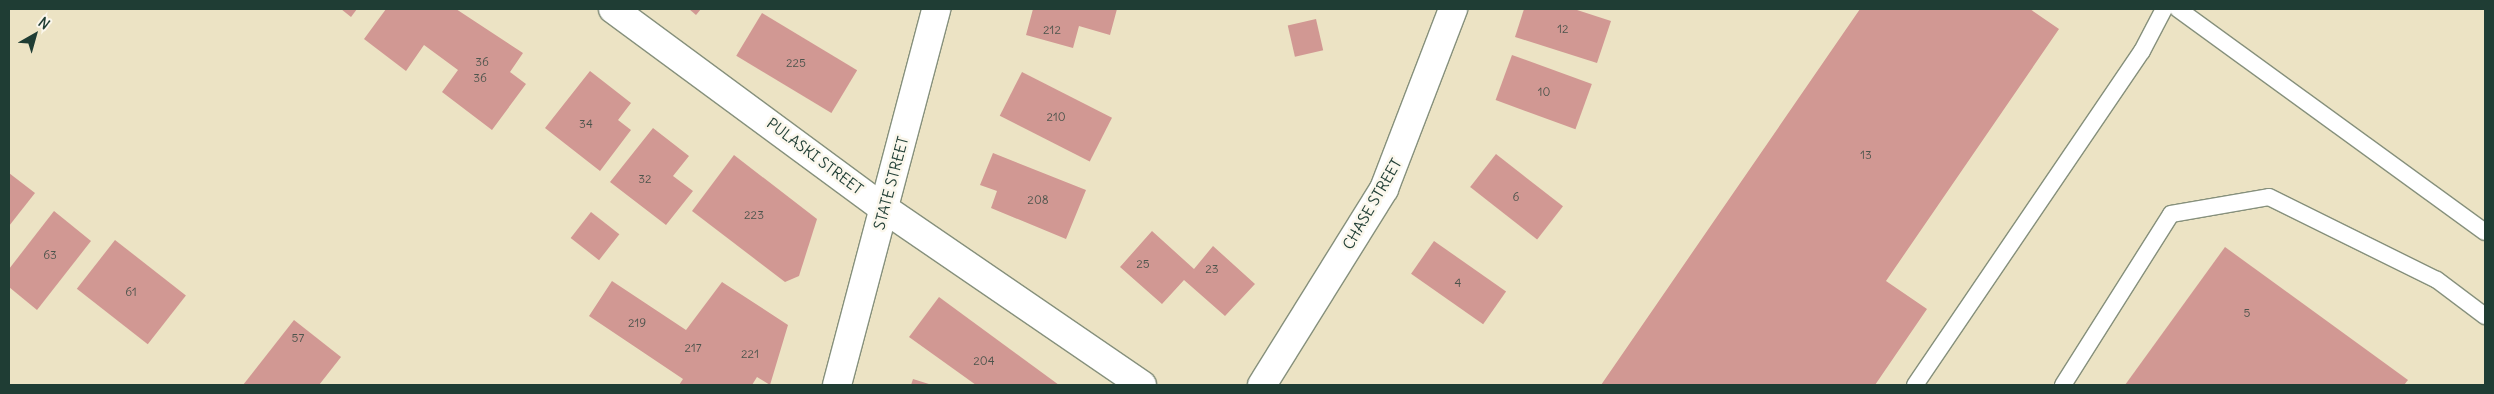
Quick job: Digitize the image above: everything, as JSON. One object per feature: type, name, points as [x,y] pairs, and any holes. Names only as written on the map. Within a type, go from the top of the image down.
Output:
[{"type":"street","name":"PULASKI STREET","points":[[614,9],[882,207],[1142,385]]},
{"type":"street","name":"STATE STREET","points":[[837,385],[882,207],[936,9]]},
{"type":"street","name":"CHASE STREET","points":[[1262,385],[1384,189],[1453,9]]},
{"type":"lane","points":[[1915,385],[2142,51],[2164,9]]},
{"type":"lane","points":[[2178,9],[2485,232]]},
{"type":"lane","points":[[2063,385],[2171,214],[2269,197],[2437,280],[2485,316]]},
{"type":"building","points":[[341,9],[357,9],[351,17]]},
{"type":"building","points":[[386,9],[456,9],[523,53],[510,72],[526,84],[492,130],[442,92],[458,70],[424,45],[406,71],[364,39]]},
{"type":"building","points":[[689,9],[701,9],[696,15]]},
{"type":"building","points":[[1033,9],[1117,9],[1110,35],[1079,26],[1073,48],[1026,35]]},
{"type":"building","points":[[1524,9],[1574,9],[1611,21],[1597,63],[1515,37]]},
{"type":"building","points":[[1860,9],[2030,9],[2059,29],[1886,281],[1927,309],[1875,385],[1601,385]]},
{"type":"building","points":[[762,13],[857,70],[831,113],[736,56]]},
{"type":"building","points":[[1316,19],[1323,50],[1295,57],[1288,26]]},
{"type":"building","points":[[1512,55],[1592,84],[1575,129],[1496,100]]},
{"type":"building","points":[[590,71],[631,103],[618,120],[631,130],[600,171],[545,128]]},
{"type":"building","points":[[1022,72],[1112,118],[1090,162],[1000,116]]},
{"type":"building","points":[[653,128],[689,156],[673,176],[693,191],[666,225],[610,182]]},
{"type":"building","points":[[993,153],[1086,190],[1066,239],[991,208],[997,191],[980,185]]},
{"type":"building","points":[[1496,154],[1563,206],[1537,239],[1470,187]]},
{"type":"building","points":[[734,155],[817,219],[799,276],[785,282],[692,211]]},
{"type":"building","points":[[9,173],[35,193],[9,226]]},
{"type":"building","points":[[54,211],[91,241],[37,310],[9,287],[9,269]]},
{"type":"building","points":[[591,212],[619,234],[599,260],[571,238]]},
{"type":"building","points":[[1152,231],[1194,269],[1213,246],[1255,284],[1225,316],[1184,280],[1162,304],[1120,267]]},
{"type":"building","points":[[115,240],[186,295],[148,344],[77,289]]},
{"type":"building","points":[[1434,241],[1506,291],[1483,324],[1411,274]]},
{"type":"building","points":[[2225,247],[2408,380],[2404,385],[2125,385]]},
{"type":"building","points":[[612,281],[686,330],[722,282],[788,325],[770,385],[757,377],[752,385],[679,385],[683,379],[589,316]]},
{"type":"building","points":[[939,297],[1059,385],[976,385],[909,337]]},
{"type":"building","points":[[294,320],[341,357],[319,385],[243,385]]},
{"type":"building","points":[[913,379],[932,385],[911,385]]}]
